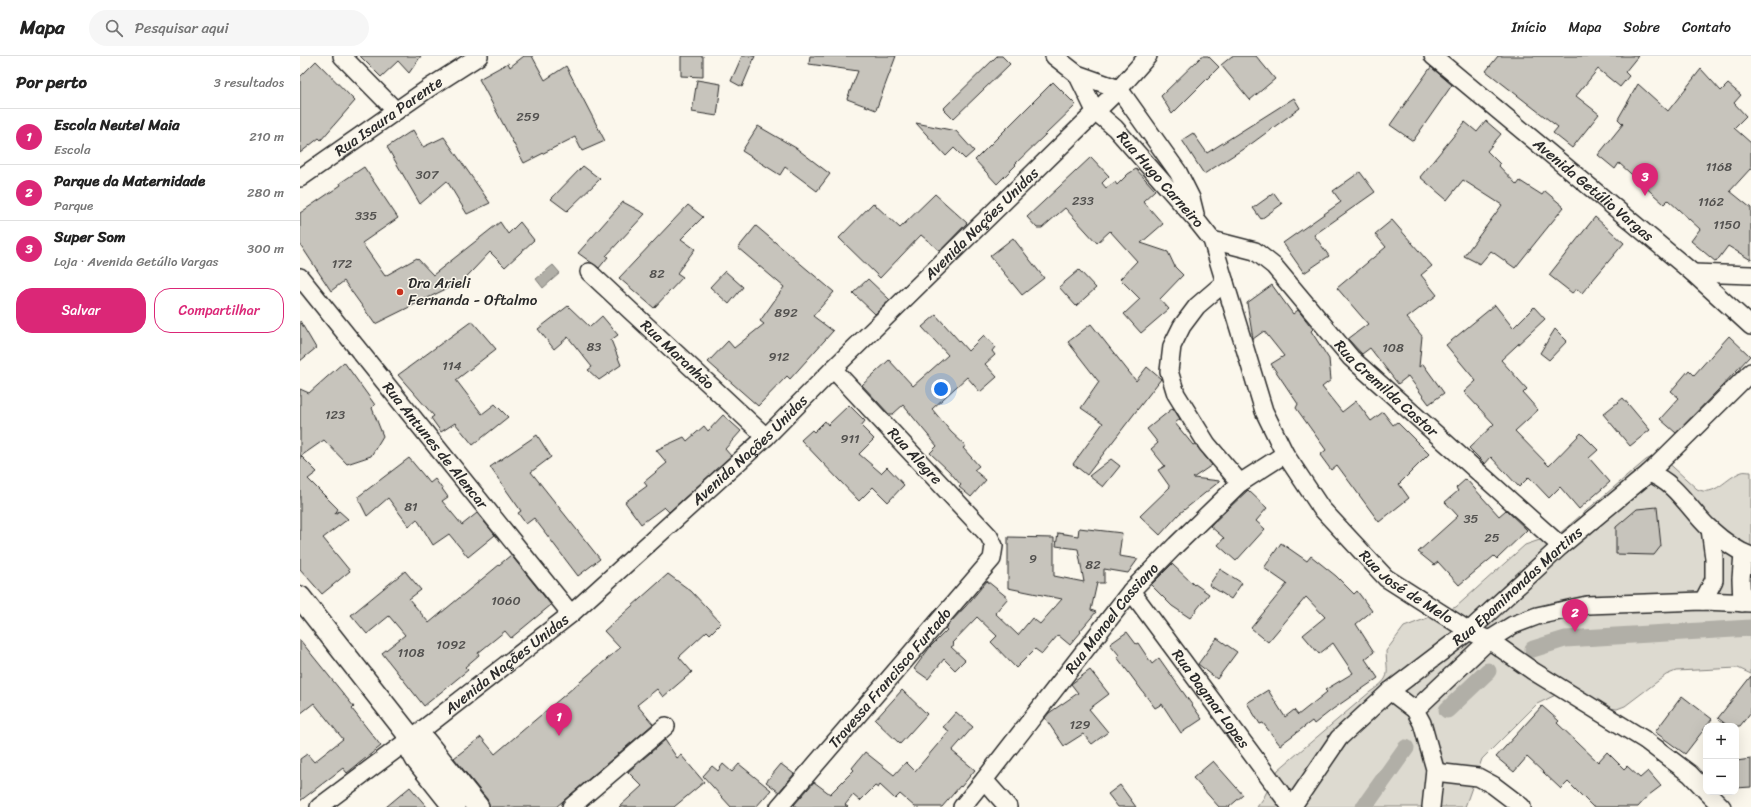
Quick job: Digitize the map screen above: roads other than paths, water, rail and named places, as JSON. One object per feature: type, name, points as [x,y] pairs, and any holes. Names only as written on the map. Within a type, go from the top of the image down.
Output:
[{"type":"main road","points":[[300,597],[416,743],[478,807]]},
{"type":"main road","points":[[416,743],[416,759],[454,807]]},
{"type":"street","points":[[342,56],[396,111]]},
{"type":"street","name":"Rua Isaura Parente","points":[[300,178],[429,88],[479,56]]},
{"type":"street","name":"Rua Hugo Carneiro","points":[[1054,56],[1077,74],[1119,88],[1178,172],[1191,198],[1197,221]]},
{"type":"street","name":"Avenida Nações Unidas","points":[[319,807],[416,743],[571,614],[766,437],[833,369],[1119,88],[1148,56]]},
{"type":"street","name":"Avenida Getúlio Vargas","points":[[1434,56],[1693,273],[1751,326]]},
{"type":"street","name":"Rua Hugo Carneiro","points":[[1077,74],[1095,111],[1115,128],[1197,221]]},
{"type":"street","name":"Rua José de Melo","points":[[1197,221],[1212,240],[1264,411],[1285,454],[1321,508],[1386,578],[1469,631],[1489,640],[1533,671],[1645,740],[1690,774],[1703,787]]},
{"type":"street","name":"Rua Cremilda Castor","points":[[1212,240],[1255,251],[1274,266],[1350,358],[1561,546]]},
{"type":"street","name":"Rua Maranhão","points":[[589,272],[766,437]]},
{"type":"street","points":[[1693,273],[1751,275]]},
{"type":"street","name":"Rua Antunes de Alencar","points":[[300,277],[571,614]]},
{"type":"street","points":[[1225,282],[1197,306],[1182,326],[1172,346],[1169,371],[1176,394],[1208,444],[1240,483]]},
{"type":"street","name":"Rua Alegre","points":[[833,369],[989,536],[994,546]]},
{"type":"street","name":"Rua Epaminondas Martins","points":[[1291,807],[1339,738],[1390,691],[1469,631],[1561,546],[1649,473],[1751,372]]},
{"type":"street","name":"Rua Manoel Cassiano","points":[[962,807],[1131,591],[1240,483],[1285,454]]},
{"type":"street","points":[[1415,710],[1489,640],[1513,625],[1537,616],[1587,605],[1703,601],[1747,603],[1741,579],[1747,554],[1710,529],[1670,484],[1660,477],[1649,473]]},
{"type":"street","points":[[1703,601],[1714,580],[1714,558],[1710,529]]},
{"type":"street","name":"Travessa Francisco Furtado","points":[[779,807],[992,559],[994,546]]},
{"type":"street","name":"Rua Dagmar Lopes","points":[[1131,591],[1291,807]]},
{"type":"street","points":[[1390,691],[1415,710],[1422,723],[1435,772],[1431,807]]},
{"type":"street","points":[[571,807],[666,726]]},
{"type":"street","points":[[1435,772],[1478,777],[1493,785],[1522,807]]},
{"type":"street","points":[[984,780],[1008,807]]},
{"type":"street","name":"Rua José de Melo","points":[[1711,795],[1722,807]]},
{"type":"waterway","points":[[1533,649],[1565,639],[1751,628]]},
{"type":"waterway","points":[[1447,710],[1488,671]]},
{"type":"waterway","points":[[1364,807],[1406,748]]},
{"type":"place","name":"Super Som","points":[[1645,196]]},
{"type":"place","name":"Dra Arieli Fernanda - Oftalmo","points":[[400,292]]},
{"type":"place","name":"Parque da Maternidade","points":[[1575,632]]},
{"type":"place","name":"Escola Neutel Maia","points":[[559,736]]}]
